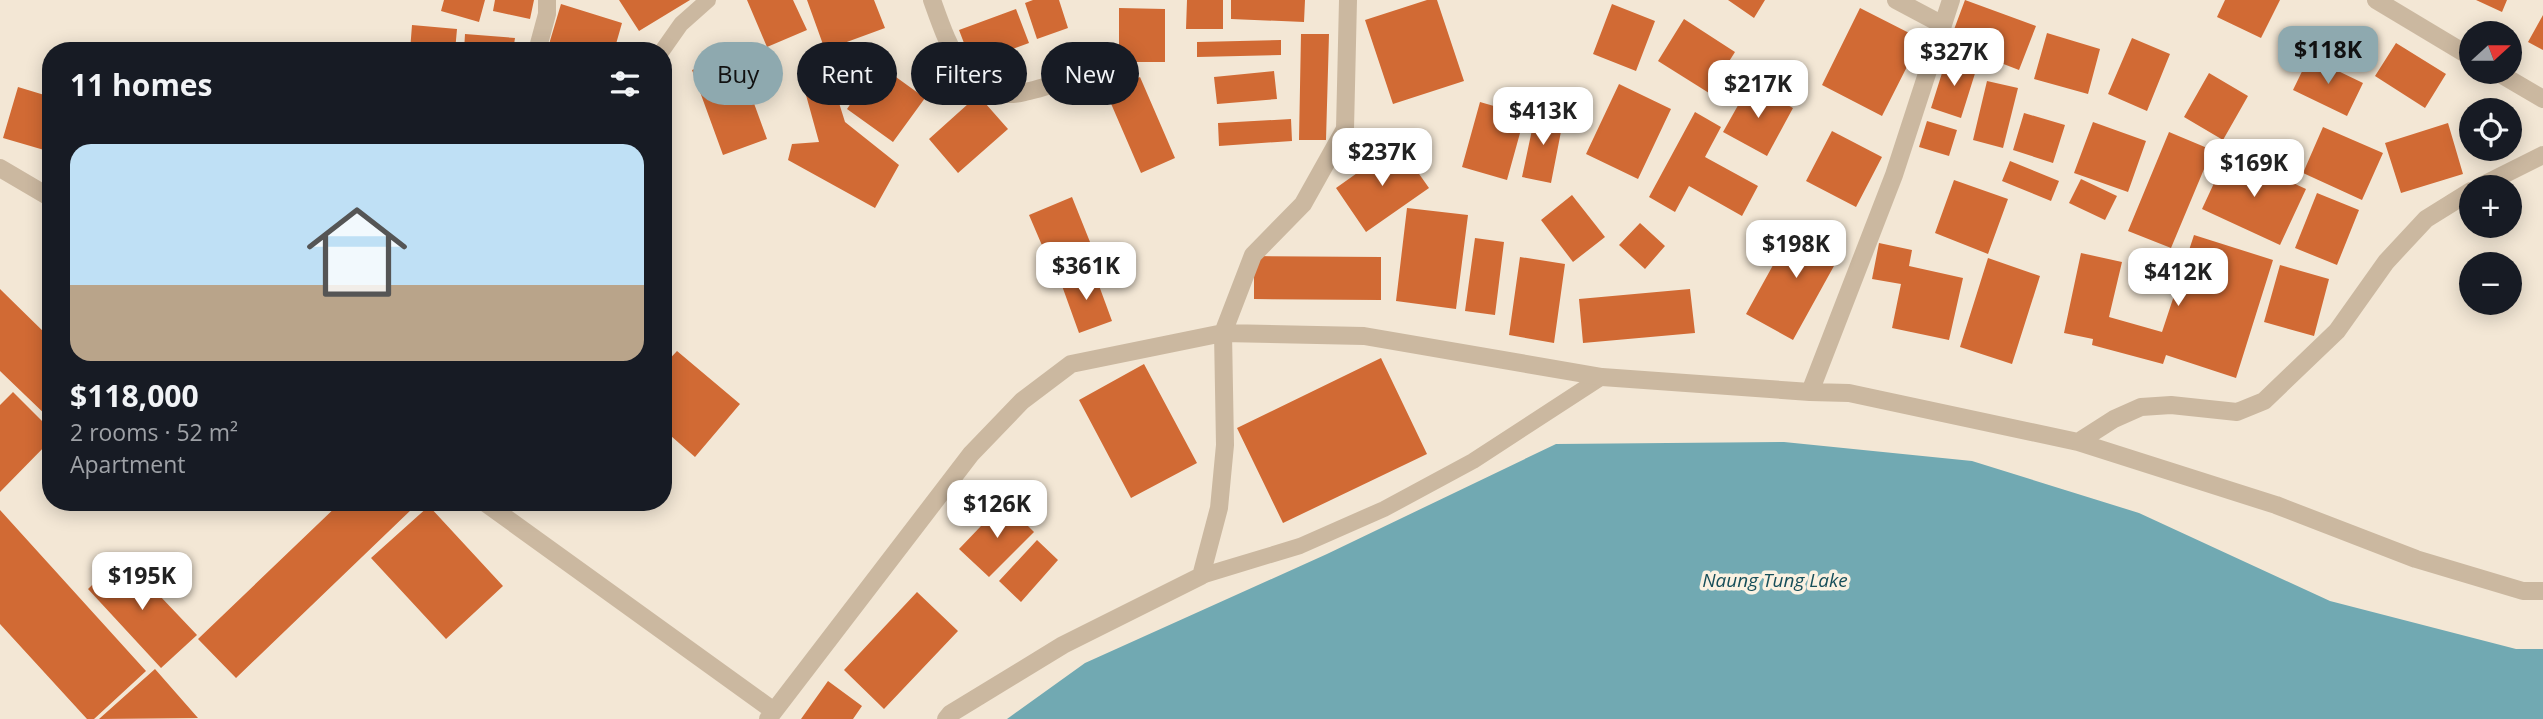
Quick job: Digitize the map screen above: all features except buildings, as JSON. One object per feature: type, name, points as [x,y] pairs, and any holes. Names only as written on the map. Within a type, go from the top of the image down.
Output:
[{"type":"street","points":[[539,42],[547,14],[547,0]]},
{"type":"street","points":[[932,0],[947,41],[968,76],[990,92],[1022,93],[1041,87]]},
{"type":"street","points":[[946,719],[1063,645],[1201,576],[1219,508],[1225,445],[1223,333],[1253,255],[1303,204],[1345,130],[1348,0]]},
{"type":"street","points":[[1896,0],[1943,25]]},
{"type":"street","points":[[1810,392],[1894,175],[1951,0]]},
{"type":"street","points":[[2376,0],[2459,50]]},
{"type":"street","points":[[2517,84],[2543,99]]},
{"type":"street","points":[[2503,175],[2543,155]]},
{"type":"street","points":[[0,168],[42,193]]},
{"type":"street","points":[[2078,442],[2114,419],[2141,407],[2171,405],[2237,412],[2264,401],[2337,331],[2386,262],[2426,219],[2459,198]]},
{"type":"street","points":[[496,511],[771,715],[971,454],[1022,401],[1071,364],[1223,333],[1364,335],[1602,377],[1849,393],[2078,442],[2276,505],[2416,559],[2523,592],[2543,591]]},
{"type":"lane","points":[[669,42],[681,24],[708,0]]},
{"type":"lane","points":[[1201,576],[1300,546],[1384,509],[1473,461],[1602,377]]},
{"type":"water","name":"Naung Tung Lake","points":[[1784,442],[1972,461],[2139,513],[2330,601],[2516,649],[2543,649],[2543,719],[1007,719],[1085,663],[1327,554],[1556,444]]}]
